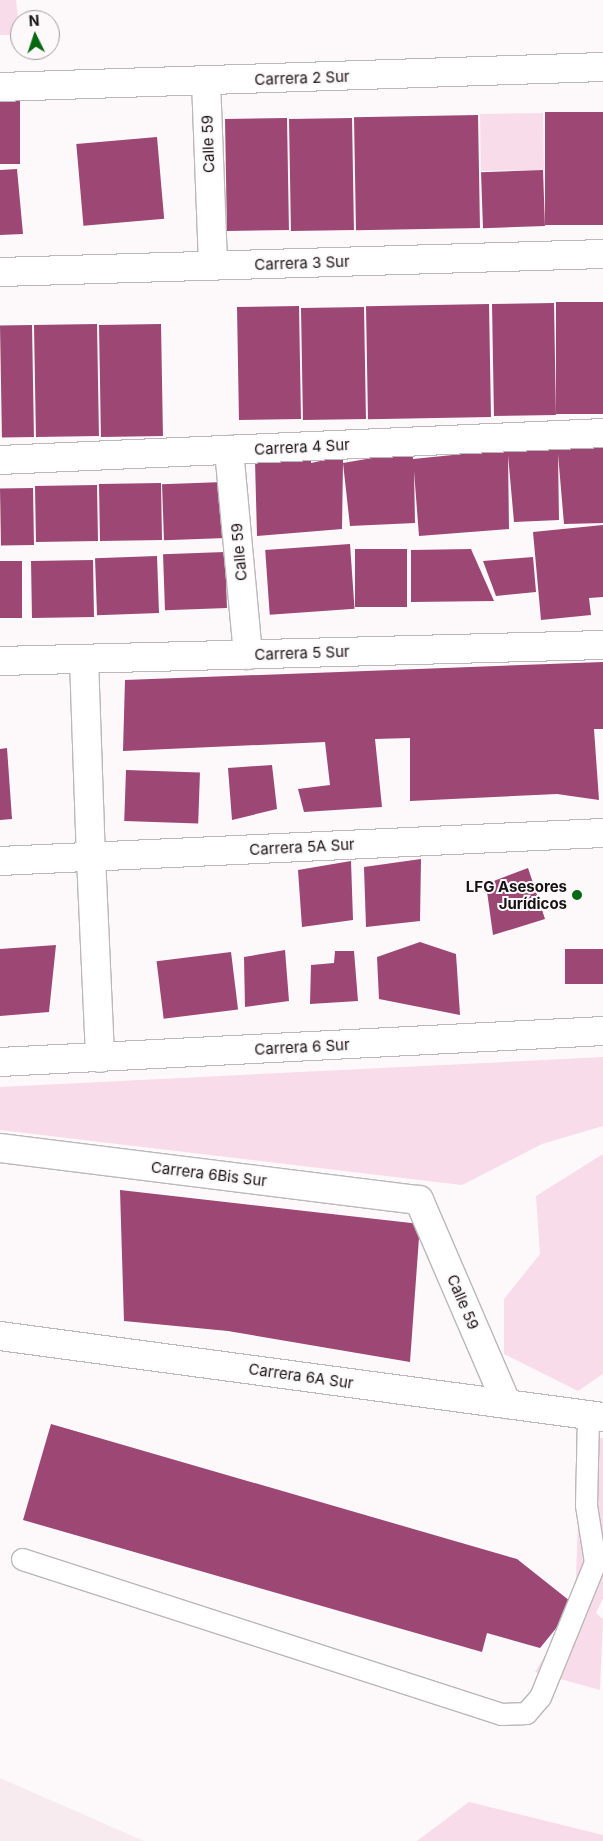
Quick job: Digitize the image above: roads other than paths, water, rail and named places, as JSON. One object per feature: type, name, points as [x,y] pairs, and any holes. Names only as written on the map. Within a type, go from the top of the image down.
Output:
[{"type":"street","name":"Carrera 2 Sur","points":[[0,87],[206,82],[603,67]]},
{"type":"street","name":"Calle 59","points":[[206,82],[213,266]]},
{"type":"street","name":"Carrera 3 Sur","points":[[0,272],[603,254]]},
{"type":"street","name":"Carrera 4 Sur","points":[[0,460],[603,433]]},
{"type":"street","name":"Calle 59","points":[[229,450],[248,655]]},
{"type":"street","name":"Carrera 5 Sur","points":[[0,661],[603,645]]},
{"type":"street","points":[[84,660],[100,1058]]},
{"type":"street","name":"Carrera 5A Sur","points":[[0,862],[603,833]]},
{"type":"street","name":"Carrera 6 Sur","points":[[0,1062],[603,1031]]},
{"type":"street","name":"Carrera 6Bis Sur","points":[[0,1148],[419,1200]]},
{"type":"street","name":"Calle 59","points":[[419,1200],[507,1404]]},
{"type":"street","name":"Carrera 6A Sur","points":[[0,1336],[595,1416]]},
{"type":"lane","points":[[22,1559],[501,1714],[526,1713],[540,1697],[599,1556],[586,1505],[595,1416]]},
{"type":"place","name":"LFG Asesores Jurídicos","points":[[577,895]]}]
